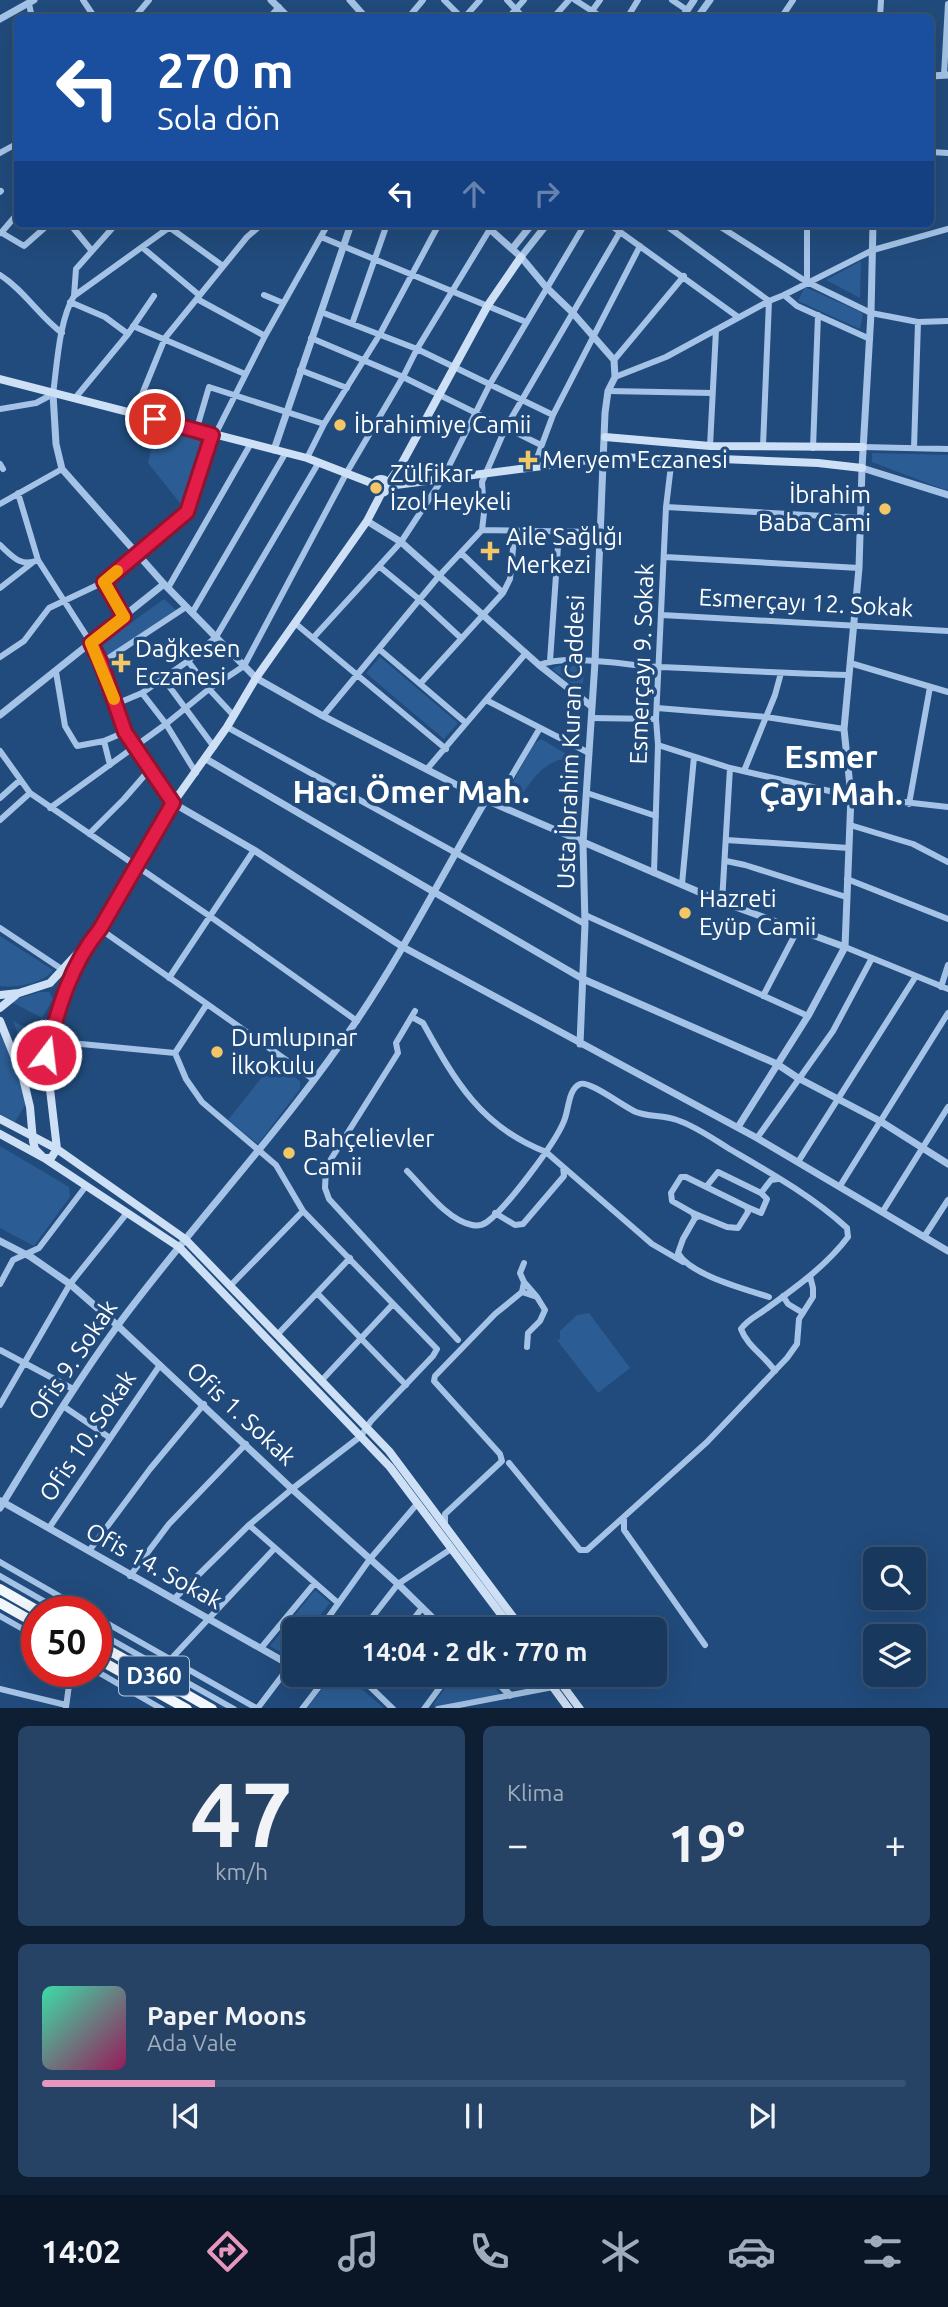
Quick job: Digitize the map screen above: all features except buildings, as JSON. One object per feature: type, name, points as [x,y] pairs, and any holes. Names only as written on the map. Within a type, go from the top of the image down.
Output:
[{"type":"highway","points":[[0,1589],[21,1601]]},
{"type":"highway","points":[[0,1603],[21,1615]]},
{"type":"highway","name":"D360","points":[[112,1652],[210,1708]]},
{"type":"highway","name":"D360","points":[[112,1667],[185,1708]]},
{"type":"main road","points":[[0,995],[19,993],[50,983],[100,929],[173,803],[215,747],[256,678],[367,521],[381,494],[386,491],[488,305],[521,257]]},
{"type":"main road","points":[[0,379],[307,458],[374,484]]},
{"type":"main road","points":[[606,437],[710,446],[863,447]]},
{"type":"main road","points":[[374,484],[379,479],[388,484],[604,458],[671,457],[818,463],[862,468]]},
{"type":"main road","points":[[374,484],[376,491],[381,494]]},
{"type":"main road","points":[[0,1022],[23,1078],[35,1149],[44,1158],[51,1158],[57,1149],[46,1055],[63,992],[89,942]]},
{"type":"main road","points":[[50,983],[63,992]]},
{"type":"main road","points":[[0,1008],[19,993]]},
{"type":"main road","points":[[23,1078],[48,1075]]},
{"type":"main road","points":[[0,1119],[57,1149],[185,1239],[322,1380],[503,1617]]},
{"type":"main road","points":[[0,1134],[44,1158],[179,1247],[364,1433],[389,1451],[513,1617]]},
{"type":"main road","points":[[553,1687],[568,1708]]},
{"type":"main road","points":[[564,1687],[579,1708]]},
{"type":"street","points":[[137,14],[149,0]]},
{"type":"street","points":[[271,0],[285,14]]},
{"type":"street","points":[[350,0],[362,14]]},
{"type":"street","points":[[411,14],[422,0]]},
{"type":"street","points":[[444,0],[459,14]]},
{"type":"street","points":[[467,14],[480,0]]},
{"type":"street","points":[[507,0],[520,14]]},
{"type":"street","points":[[511,14],[524,0]]},
{"type":"street","points":[[557,14],[569,0]]},
{"type":"street","points":[[575,0],[596,14]]},
{"type":"street","points":[[672,0],[684,14],[694,0]]},
{"type":"street","points":[[0,19],[32,2]]},
{"type":"street","points":[[946,75],[948,4]]},
{"type":"street","points":[[273,14],[279,7]]},
{"type":"street","points":[[14,218],[1,234],[24,246],[44,228]]},
{"type":"street","points":[[78,228],[92,251]]},
{"type":"street","points":[[112,228],[76,269],[72,299],[62,333],[53,394],[55,444],[62,469],[166,586],[256,678],[323,716],[486,800],[722,902],[845,947],[945,988],[948,965]]},
{"type":"street","points":[[72,299],[168,228]]},
{"type":"street","points":[[174,228],[223,266]]},
{"type":"street","points":[[134,414],[165,338],[247,237],[257,228]]},
{"type":"street","points":[[0,657],[24,641],[49,608],[104,582],[187,512],[214,435],[265,336],[326,228]]},
{"type":"street","points":[[274,450],[350,228]]},
{"type":"street","points":[[352,324],[386,228]]},
{"type":"street","points":[[307,458],[324,424],[380,334],[437,228]]},
{"type":"street","points":[[50,808],[166,724],[209,689],[244,666],[347,472],[486,228]]},
{"type":"street","points":[[488,228],[521,257],[614,360],[684,276]]},
{"type":"street","points":[[512,249],[530,228]]},
{"type":"street","points":[[521,257],[544,228]]},
{"type":"street","points":[[313,638],[401,542],[443,478],[489,384],[583,228]]},
{"type":"street","points":[[614,228],[738,317]]},
{"type":"street","points":[[670,228],[769,300]]},
{"type":"street","points":[[724,228],[807,282],[871,313],[918,322],[948,321]]},
{"type":"street","points":[[807,228],[807,282]]},
{"type":"street","points":[[738,1128],[808,1016],[845,947],[851,796],[844,730],[859,568],[873,228]]},
{"type":"street","points":[[615,377],[666,357],[769,300],[873,250],[948,229]]},
{"type":"street","points":[[323,716],[439,576],[482,530],[484,472],[506,427],[620,232]]},
{"type":"street","points":[[321,237],[526,322]]},
{"type":"street","points":[[534,466],[553,415],[640,246]]},
{"type":"street","points":[[143,248],[198,297],[265,336]]},
{"type":"street","points":[[0,275],[12,282],[50,324],[62,333]]},
{"type":"street","points":[[264,295],[284,303]]},
{"type":"street","points":[[784,295],[797,306],[870,339]]},
{"type":"street","points":[[76,397],[128,334],[154,296]]},
{"type":"street","points":[[72,299],[105,317],[128,334]]},
{"type":"street","points":[[763,446],[769,300]]},
{"type":"street","points":[[321,312],[416,349],[553,415]]},
{"type":"street","points":[[813,448],[818,315]]},
{"type":"street","points":[[914,448],[918,322]]},
{"type":"street","points":[[133,326],[245,374]]},
{"type":"street","points":[[710,446],[716,330]]},
{"type":"street","points":[[311,338],[440,394],[541,445]]},
{"type":"street","name":"Usta İbrahim Kuran Caddesi","points":[[580,1044],[584,924],[583,843],[608,391],[615,377],[614,360]]},
{"type":"street","points":[[300,370],[347,388]]},
{"type":"street","points":[[195,430],[209,387],[324,424]]},
{"type":"street","points":[[608,391],[712,393]]},
{"type":"street","points":[[0,409],[36,403],[53,394]]},
{"type":"street","points":[[0,715],[166,586],[250,445]]},
{"type":"street","points":[[863,447],[948,449]]},
{"type":"street","points":[[101,663],[189,610],[285,454]]},
{"type":"street","name":"Esmerçayı 9. Sokak","points":[[654,873],[658,745],[656,719],[671,457]]},
{"type":"street","points":[[116,704],[142,693],[188,661],[216,637],[319,462]]},
{"type":"street","points":[[862,468],[948,495]]},
{"type":"street","points":[[0,504],[62,469]]},
{"type":"street","points":[[18,493],[35,561],[91,643],[101,663],[125,732],[173,803],[254,850],[403,947],[757,1138],[948,1251]]},
{"type":"street","points":[[667,508],[860,519]]},
{"type":"street","points":[[367,521],[401,542],[539,665],[591,706]]},
{"type":"street","points":[[420,684],[503,593],[510,579],[514,529]]},
{"type":"street","points":[[482,530],[599,532]]},
{"type":"street","points":[[550,661],[559,532]]},
{"type":"street","points":[[0,545],[18,561],[35,561]]},
{"type":"street","points":[[461,553],[503,593]]},
{"type":"street","points":[[664,557],[859,568]]},
{"type":"street","points":[[0,588],[35,561]]},
{"type":"street","points":[[380,567],[461,638]]},
{"type":"street","points":[[104,582],[124,617]]},
{"type":"street","name":"Esmerçayı 12. Sokak","points":[[662,615],[948,631]]},
{"type":"street","points":[[296,624],[446,749]]},
{"type":"street","points":[[379,649],[466,723]]},
{"type":"street","points":[[427,769],[526,653]]},
{"type":"street","points":[[188,661],[234,716]]},
{"type":"street","points":[[539,665],[550,661],[595,662],[848,675]]},
{"type":"street","points":[[850,663],[948,692]]},
{"type":"street","points":[[56,672],[65,726],[77,746],[104,741],[125,732]]},
{"type":"street","points":[[744,771],[781,673]]},
{"type":"street","points":[[163,678],[215,747]]},
{"type":"street","points":[[909,804],[930,687]]},
{"type":"street","points":[[142,693],[166,724],[196,773]]},
{"type":"street","points":[[486,700],[589,754]]},
{"type":"street","points":[[657,708],[766,717],[844,730]]},
{"type":"street","points":[[591,718],[656,719]]},
{"type":"street","points":[[228,727],[584,924]]},
{"type":"street","points":[[495,804],[540,728]]},
{"type":"street","points":[[104,741],[110,765]]},
{"type":"street","points":[[658,745],[730,768],[851,796],[948,807]]},
{"type":"street","points":[[0,751],[30,793],[357,1021]]},
{"type":"street","points":[[682,884],[694,757]]},
{"type":"street","points":[[206,759],[583,979],[777,1064],[880,1121],[948,1164]]},
{"type":"street","points":[[89,834],[151,768]]},
{"type":"street","points":[[722,902],[730,768]]},
{"type":"street","points":[[0,799],[19,780]]},
{"type":"street","points":[[0,820],[30,793]]},
{"type":"street","points":[[586,793],[656,816]]},
{"type":"street","name":"Ofis 9. Sokak","points":[[1,1504],[73,1389],[118,1326],[185,1239],[260,1150],[357,1021],[403,947],[486,800]]},
{"type":"street","points":[[850,825],[913,844],[948,862]]},
{"type":"street","points":[[726,840],[849,848]]},
{"type":"street","points":[[169,978],[254,850]]},
{"type":"street","points":[[726,861],[846,897]]},
{"type":"street","points":[[847,879],[948,919]]},
{"type":"street","points":[[584,915],[808,1016]]},
{"type":"street","points":[[0,928],[63,970]]},
{"type":"street","points":[[100,929],[313,1079]]},
{"type":"street","points":[[763,996],[798,929]]},
{"type":"street","points":[[757,1138],[833,1031],[872,958]]},
{"type":"street","points":[[798,1162],[916,976]]},
{"type":"street","points":[[175,1053],[207,1004]]},
{"type":"street","points":[[840,1186],[948,1013]]},
{"type":"street","points":[[461,1349],[458,1340],[329,1199],[325,1188],[326,1167],[398,1053],[396,1043],[413,1014],[423,1023],[474,1104],[497,1125],[546,1153],[652,1244],[676,1254],[683,1262],[708,1275],[769,1297],[781,1297],[803,1313]]},
{"type":"street","points":[[50,1041],[175,1053]]},
{"type":"street","points":[[174,1599],[249,1525],[364,1433],[371,1421],[437,1349],[303,1211],[276,1165],[202,1101],[186,1079],[175,1053]]},
{"type":"street","points":[[407,1171],[460,1221],[475,1226],[486,1223],[546,1153],[564,1123],[570,1106],[571,1091],[577,1084],[584,1083],[637,1112],[678,1120],[767,1171],[775,1180],[832,1215],[847,1228],[848,1237],[837,1251],[810,1276],[771,1306],[746,1321],[741,1329],[744,1339],[768,1360],[775,1371]]},
{"type":"street","points":[[883,1211],[948,1107]]},
{"type":"street","points":[[495,1213],[515,1225],[523,1224],[564,1176],[563,1167]]},
{"type":"street","points":[[706,1186],[718,1172],[762,1192],[767,1199],[765,1207],[761,1213],[748,1210],[686,1177],[681,1177],[671,1194],[672,1201],[696,1216],[727,1227],[738,1228],[748,1210]]},
{"type":"street","points":[[564,1176],[575,1176]]},
{"type":"street","points":[[762,1192],[775,1180]]},
{"type":"street","points":[[0,1284],[13,1259],[39,1248],[86,1186]]},
{"type":"street","points":[[924,1237],[948,1200]]},
{"type":"street","points":[[230,1286],[303,1211]]},
{"type":"street","points":[[0,1405],[70,1284],[127,1213]]},
{"type":"street","points":[[676,1254],[696,1216]]},
{"type":"street","name":"Ofis 1. Sokak","points":[[0,1241],[70,1284],[204,1404],[431,1617]]},
{"type":"street","points":[[277,1335],[350,1258]]},
{"type":"street","points":[[524,1263],[520,1273],[524,1282],[545,1310],[540,1321],[528,1333],[527,1347]]},
{"type":"street","points":[[524,1282],[522,1292],[468,1341],[435,1376],[434,1381],[580,1550],[587,1550],[707,1442],[797,1345],[799,1320],[813,1297],[810,1276]]},
{"type":"street","points":[[522,1292],[537,1297]]},
{"type":"street","points":[[317,1293],[405,1385]]},
{"type":"street","points":[[769,1297],[771,1306]]},
{"type":"street","points":[[322,1380],[393,1304]]},
{"type":"street","points":[[458,1340],[468,1341]]},
{"type":"street","points":[[0,1349],[73,1389]]},
{"type":"street","name":"Ofis 10. Sokak","points":[[48,1528],[160,1364]]},
{"type":"street","points":[[89,1551],[150,1469],[204,1404]]},
{"type":"street","points":[[63,1406],[110,1438]]},
{"type":"street","points":[[130,1576],[169,1524],[246,1444]]},
{"type":"street","points":[[445,1524],[445,1514],[504,1459]]},
{"type":"street","name":"Ofis 14. Sokak","points":[[1,1504],[282,1657]]},
{"type":"street","points":[[328,1617],[370,1559],[417,1504]]},
{"type":"street","points":[[624,1519],[624,1530]]},
{"type":"street","points":[[249,1525],[338,1603]]},
{"type":"street","points":[[616,1526],[624,1530],[705,1645]]},
{"type":"street","points":[[170,1660],[274,1549]]},
{"type":"street","points":[[372,1617],[398,1584],[451,1549]]},
{"type":"street","points":[[0,1562],[59,1596]]},
{"type":"street","points":[[0,1576],[35,1596]]},
{"type":"street","points":[[261,1648],[314,1584]]},
{"type":"street","points":[[415,1617],[422,1608]]},
{"type":"street","points":[[0,1616],[21,1628]]},
{"type":"street","points":[[112,1626],[257,1708],[282,1675]]},
{"type":"street","points":[[112,1640],[232,1708]]},
{"type":"street","points":[[112,1680],[160,1708]]},
{"type":"street","points":[[0,1689],[66,1707],[69,1687]]},
{"type":"street","points":[[303,1708],[319,1687]]},
{"type":"street","points":[[373,1687],[392,1708]]},
{"type":"street","points":[[425,1708],[440,1687]]},
{"type":"street","points":[[502,1687],[510,1695]]},
{"type":"street","points":[[443,1708],[553,1687]]},
{"type":"shaded area","points":[[861,261],[860,298],[826,280]]},
{"type":"shaded area","points":[[805,287],[863,313],[860,329],[798,301]]},
{"type":"shaded area","points":[[157,424],[207,437],[184,508],[148,463]]},
{"type":"shaded area","points":[[872,453],[948,455],[948,491],[872,462]]},
{"type":"shaded area","points":[[164,599],[176,610],[106,657],[100,645]]},
{"type":"shaded area","points":[[380,657],[458,723],[444,739],[366,673]]},
{"type":"shaded area","points":[[558,666],[585,666],[581,690],[552,669]]},
{"type":"shaded area","points":[[541,739],[565,753],[563,759],[541,771],[514,806],[503,800],[534,744]]},
{"type":"shaded area","points":[[0,936],[53,970],[43,979],[29,984],[0,986]]},
{"type":"shaded area","points":[[49,992],[53,999],[42,1018],[10,1001]]},
{"type":"shaded area","points":[[13,1021],[41,1036],[40,1064],[35,1069],[31,1067]]},
{"type":"shaded area","points":[[0,1027],[28,1100],[15,1122],[0,1114]]},
{"type":"shaded area","points":[[274,1062],[300,1081],[300,1089],[258,1144],[228,1120]]},
{"type":"shaded area","points":[[0,1146],[69,1187],[70,1197],[34,1246],[0,1228]]},
{"type":"shaded area","points":[[589,1313],[630,1368],[598,1393],[557,1340],[560,1339],[560,1331],[577,1315]]},
{"type":"shaded area","points":[[315,1590],[330,1603],[319,1617],[293,1617]]},
{"type":"shaded area","points":[[282,1631],[282,1653],[270,1646]]},
{"type":"shaded area","points":[[324,1687],[359,1687],[384,1708],[307,1708]]},
{"type":"shaded area","points":[[447,1687],[494,1687],[501,1695],[434,1707],[434,1703]]},
{"type":"slow traffic","points":[[114,699],[91,643],[124,617],[104,582],[117,571]]},
{"type":"place","name":"İbrahimiye Camii","points":[[340,425]]},
{"type":"place","name":"Meryem Eczanesi","points":[[528,460]]},
{"type":"place","name":"Zülfikar İzol Heykeli","points":[[376,488]]},
{"type":"place","name":"İbrahim Baba Cami","points":[[885,509]]},
{"type":"place","name":"Aile Sağlığı Merkezi","points":[[490,551]]},
{"type":"place","name":"Dağkesen Eczanesi","points":[[121,663]]},
{"type":"place","name":"Hazreti Eyüp Camii","points":[[685,913]]},
{"type":"place","name":"Dumlupınar İlkokulu","points":[[217,1052]]},
{"type":"place","name":"Bahçelievler Camii","points":[[289,1153]]},
{"type":"district","name":"Esmer Çayı Mah.","points":[[831,776]]},
{"type":"district","name":"Hacı Ömer Mah.","points":[[411,792]]},
{"type":"route","points":[[46,1055],[63,992],[89,942],[100,929],[173,803],[125,732],[101,663],[91,643],[124,617],[104,582],[187,512],[212,435],[155,419]]}]
